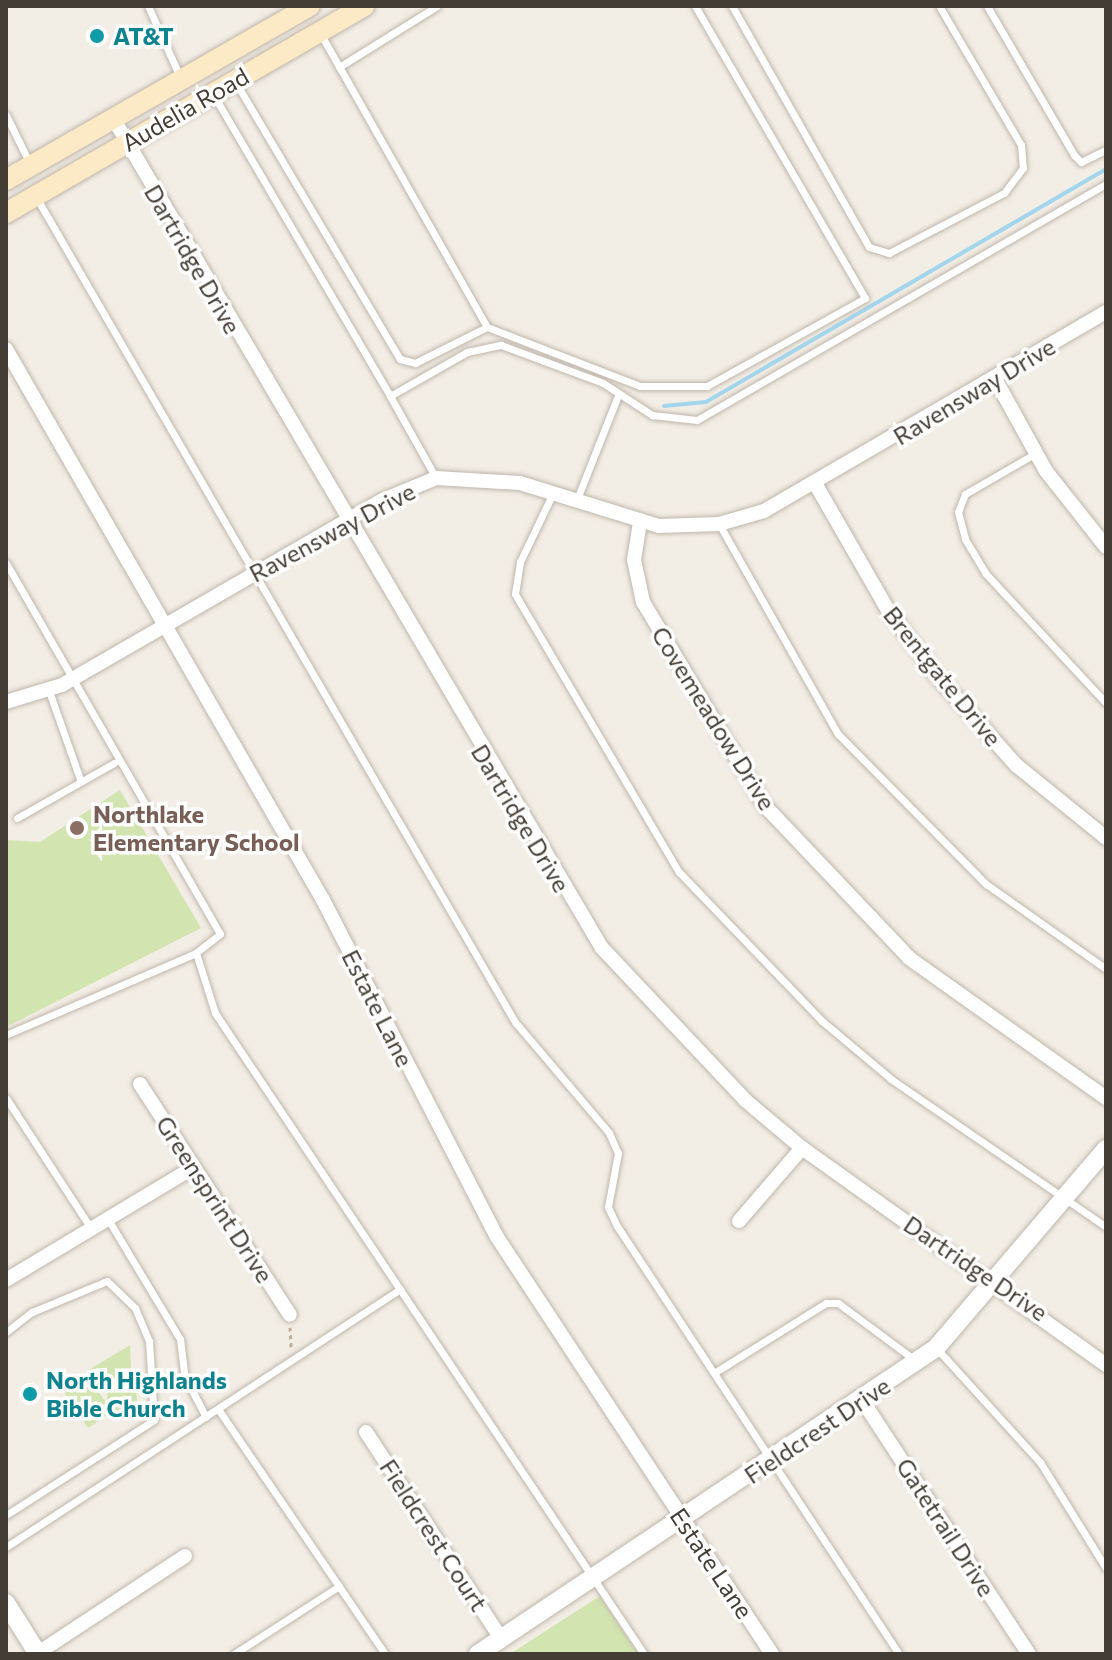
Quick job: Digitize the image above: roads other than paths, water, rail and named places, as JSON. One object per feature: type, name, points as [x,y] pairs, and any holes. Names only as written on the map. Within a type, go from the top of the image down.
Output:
[{"type":"main road","name":"Audelia Road","points":[[6,180],[310,6]]},
{"type":"main road","name":"Audelia Road","points":[[6,213],[364,6]]},
{"type":"street","name":"Dartridge Drive","points":[[113,118],[124,143],[346,521],[602,948],[745,1100],[802,1148],[1106,1365]]},
{"type":"street","name":"Ravensway Drive","points":[[6,702],[49,691],[74,678],[346,521],[436,478],[486,478],[554,491],[640,522],[719,524],[816,485],[1106,312]]},
{"type":"street","name":"Estate Lane","points":[[6,349],[323,900],[497,1237],[772,1654]]},
{"type":"street","points":[[995,379],[1036,453],[1106,547]]},
{"type":"street","name":"Brentgate Drive","points":[[816,485],[888,610],[937,676],[1016,765],[1106,838]]},
{"type":"street","name":"Covemeadow Drive","points":[[640,522],[634,560],[643,602],[765,806],[909,958],[1106,1098]]},
{"type":"street","name":"Greensprint Drive","points":[[140,1084],[290,1315]]},
{"type":"street","points":[[739,1221],[802,1148]]},
{"type":"street","name":"Fieldcrest Drive","points":[[478,1654],[918,1363],[997,1285],[1106,1149]]},
{"type":"street","points":[[6,1280],[93,1232],[194,1167]]},
{"type":"street","name":"Gatetrail Drive","points":[[862,1400],[1029,1654]]},
{"type":"street","name":"Fieldcrest Court","points":[[366,1432],[501,1638]]},
{"type":"street","points":[[6,1603],[38,1654],[185,1556]]},
{"type":"lane","points":[[148,6],[181,79]]},
{"type":"lane","points":[[339,67],[437,6]]},
{"type":"lane","points":[[319,32],[487,327],[663,391],[707,386],[865,298],[695,6]]},
{"type":"lane","points":[[732,6],[869,247],[889,253],[1004,193],[1023,168],[1021,145],[939,6]]},
{"type":"lane","points":[[987,6],[1074,155],[1081,162],[1106,150]]},
{"type":"lane","points":[[234,80],[400,359],[415,363],[487,327]]},
{"type":"lane","points":[[212,93],[436,478]]},
{"type":"lane","points":[[6,115],[31,166]]},
{"type":"lane","points":[[390,396],[467,352],[501,345],[603,383],[617,398],[652,415],[697,420],[1106,184]]},
{"type":"lane","points":[[35,195],[515,1022],[609,1133],[618,1153],[608,1207],[899,1654]]},
{"type":"lane","points":[[577,499],[617,398]]},
{"type":"lane","points":[[1036,453],[965,494],[958,512],[965,539],[986,574],[1106,703]]},
{"type":"lane","points":[[554,491],[520,562],[515,594],[679,872],[833,1031],[1065,1201],[1106,1227]]},
{"type":"lane","points":[[719,524],[838,734],[986,884],[1106,969]]},
{"type":"lane","points":[[6,563],[219,926],[218,941],[196,953],[6,1035]]},
{"type":"lane","points":[[49,691],[81,782]]},
{"type":"lane","points":[[17,818],[114,763]]},
{"type":"lane","points":[[196,953],[215,1013],[644,1654]]},
{"type":"lane","points":[[6,1098],[93,1232]]},
{"type":"lane","points":[[109,1221],[180,1339],[185,1377],[206,1417]]},
{"type":"lane","points":[[6,1332],[32,1312],[107,1281],[135,1308],[149,1341],[154,1420],[6,1515]]},
{"type":"lane","points":[[6,1547],[400,1289]]},
{"type":"lane","points":[[714,1373],[826,1303],[838,1303],[918,1363]]},
{"type":"lane","points":[[936,1348],[1040,1462],[1106,1568]]},
{"type":"lane","points":[[218,1409],[385,1654]]},
{"type":"lane","points":[[234,1654],[339,1586]]},
{"type":"waterway","points":[[664,406],[706,402],[1106,169]]},
{"type":"place","name":"AT&T","points":[[97,36]]},
{"type":"place","name":"Northlake Elementary School","points":[[77,828]]},
{"type":"place","name":"North Highlands Bible Church","points":[[30,1394]]}]
